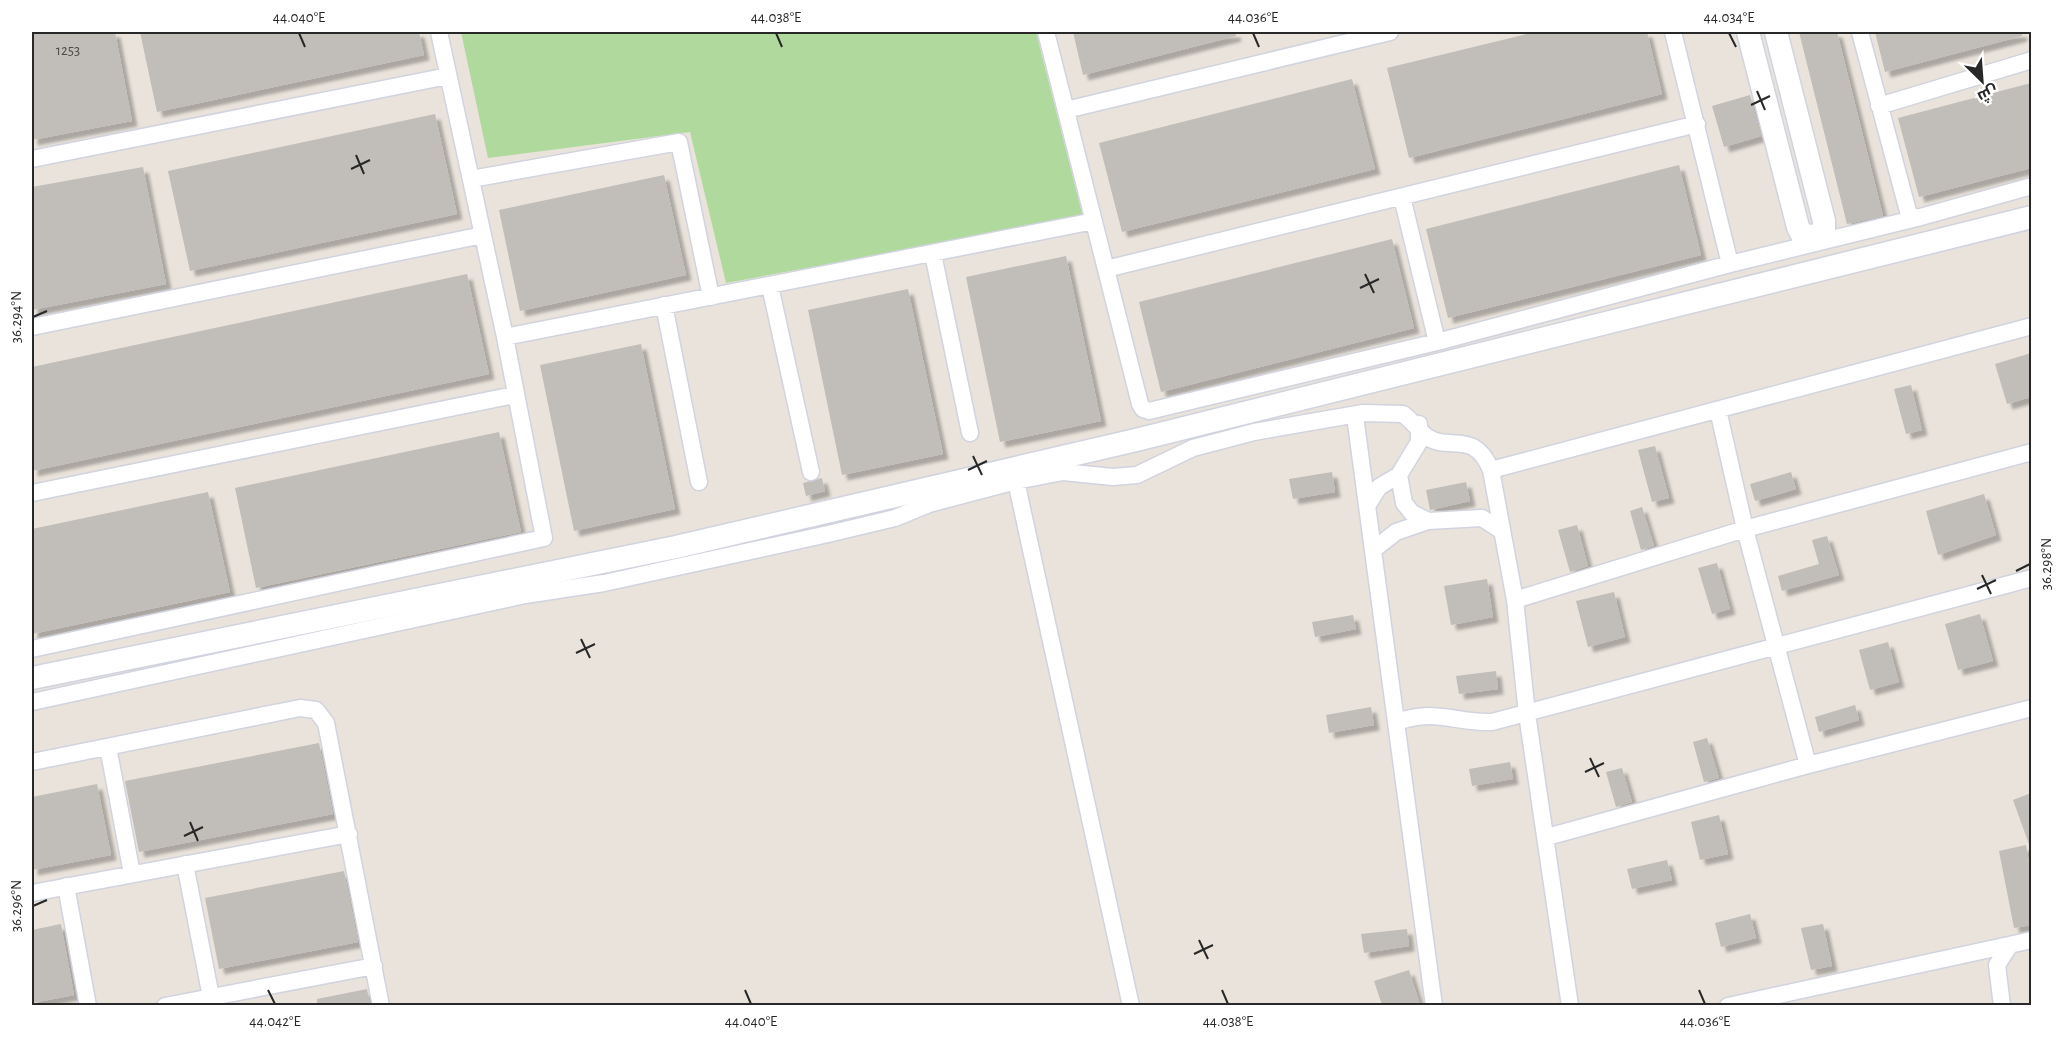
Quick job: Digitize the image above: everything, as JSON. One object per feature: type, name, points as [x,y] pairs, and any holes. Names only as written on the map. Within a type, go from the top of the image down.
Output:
[{"type":"street","points":[[32,649],[544,538],[514,395],[505,337],[439,32]]},
{"type":"street","points":[[1046,32],[1140,404],[1143,409],[1149,411],[1437,342],[1730,264],[1917,218],[2031,186]]},
{"type":"street","points":[[1066,110],[1390,32]]},
{"type":"street","points":[[1673,32],[1730,264]]},
{"type":"street","points":[[1748,32],[1798,227],[1802,235],[1815,236],[1824,232],[1824,221],[1776,32]]},
{"type":"street","points":[[1860,32],[1909,215],[1917,218]]},
{"type":"street","points":[[1879,106],[2031,60]]},
{"type":"street","points":[[32,159],[448,76]]},
{"type":"street","points":[[1106,269],[1697,124]]},
{"type":"street","points":[[471,179],[679,141],[711,297]]},
{"type":"street","points":[[1402,196],[1437,342]]},
{"type":"street","points":[[32,678],[676,547],[1136,440],[2031,217]]},
{"type":"street","points":[[505,337],[1094,221]]},
{"type":"street","points":[[32,327],[483,235]]},
{"type":"street","points":[[933,254],[970,433]]},
{"type":"street","points":[[770,286],[811,472]]},
{"type":"street","points":[[664,305],[699,482]]},
{"type":"street","points":[[1491,470],[2031,326]]},
{"type":"street","points":[[32,493],[514,395]]},
{"type":"street","points":[[1718,410],[1744,529],[1808,765]]},
{"type":"street","points":[[32,702],[525,595],[604,583],[796,542],[895,518],[929,504],[1016,480],[1063,472],[1113,477],[1137,475],[1193,448],[1254,432],[1387,412],[1403,414],[1419,425],[1427,437],[1475,448],[1486,457],[1491,470],[1515,600],[1527,714],[1570,1005]]},
{"type":"street","points":[[1355,416],[1434,1005]]},
{"type":"street","points":[[1367,506],[1379,488],[1399,475],[1419,442],[1419,425]]},
{"type":"street","points":[[1515,600],[1744,529],[2031,452]]},
{"type":"street","points":[[1399,475],[1404,503],[1412,513],[1428,521]]},
{"type":"street","points":[[1016,480],[1131,1005]]},
{"type":"street","points":[[1373,550],[1396,532],[1428,521],[1482,518],[1502,531]]},
{"type":"street","points":[[1397,722],[1423,714],[1466,723],[1492,722],[2031,578]]},
{"type":"street","points":[[32,762],[311,708],[321,714],[326,723],[349,834],[381,1005]]},
{"type":"street","points":[[1546,837],[1808,765],[2031,708]]},
{"type":"street","points":[[108,747],[132,874]]},
{"type":"street","points":[[32,892],[349,834]]},
{"type":"street","points":[[185,864],[211,997]]},
{"type":"street","points":[[66,886],[88,1005]]},
{"type":"street","points":[[1728,1005],[1752,1003],[2031,940]]},
{"type":"street","points":[[2002,1005],[1997,965],[2010,945]]},
{"type":"street","points":[[165,1005],[374,966]]},
{"type":"green space","points":[[461,32],[1036,32],[1083,217],[726,283],[690,132],[488,158]]},
{"type":"building","points":[[32,32],[115,32],[132,121],[32,140]]},
{"type":"building","points":[[140,32],[419,32],[424,55],[157,112]]},
{"type":"building","points":[[1073,32],[1235,32],[1236,36],[1083,75]]},
{"type":"building","points":[[1535,32],[1647,32],[1662,94],[1409,158],[1387,68]]},
{"type":"building","points":[[1799,32],[1837,32],[1883,216],[1847,224]]},
{"type":"building","points":[[1875,32],[2022,32],[2022,36],[1885,72]]},
{"type":"building","points":[[1352,79],[1375,169],[1122,232],[1099,143]]},
{"type":"building","points":[[2031,83],[2031,168],[1919,197],[1898,118]]},
{"type":"building","points":[[1750,95],[1761,136],[1724,147],[1712,106]]},
{"type":"building","points":[[435,114],[457,214],[190,271],[168,171]]},
{"type":"building","points":[[1679,165],[1701,255],[1448,318],[1426,229]]},
{"type":"building","points":[[143,167],[166,284],[32,310],[32,187]]},
{"type":"building","points":[[664,175],[686,275],[520,311],[499,210]]},
{"type":"building","points":[[1392,239],[1414,328],[1161,392],[1139,302]]},
{"type":"building","points":[[1066,256],[1101,421],[1000,442],[966,277]]},
{"type":"building","points":[[467,274],[489,374],[32,471],[32,367]]},
{"type":"building","points":[[908,289],[943,454],[842,475],[808,310]]},
{"type":"building","points":[[641,344],[675,509],[574,531],[540,365]]},
{"type":"building","points":[[2031,353],[2031,397],[2007,404],[1995,364]]},
{"type":"building","points":[[1911,385],[1922,430],[1906,434],[1894,389]]},
{"type":"building","points":[[499,432],[521,532],[256,588],[235,488]]},
{"type":"building","points":[[1655,446],[1669,498],[1652,502],[1638,450]]},
{"type":"building","points":[[1332,472],[1335,492],[1293,499],[1289,479]]},
{"type":"building","points":[[1791,472],[1796,489],[1755,501],[1750,484]]},
{"type":"building","points":[[822,478],[825,491],[806,496],[803,483]]},
{"type":"building","points":[[1466,482],[1470,501],[1430,510],[1426,490]]},
{"type":"building","points":[[208,492],[230,592],[32,634],[32,529]]},
{"type":"building","points":[[1984,494],[1996,535],[1938,555],[1926,511]]},
{"type":"building","points":[[1642,507],[1654,546],[1641,550],[1630,511]]},
{"type":"building","points":[[1577,525],[1588,566],[1570,572],[1558,530]]},
{"type":"building","points":[[1827,536],[1839,575],[1782,591],[1778,576],[1819,564],[1812,540]]},
{"type":"building","points":[[1717,563],[1730,609],[1712,614],[1698,568]]},
{"type":"building","points":[[1487,579],[1493,617],[1451,625],[1444,586]]},
{"type":"building","points":[[1614,592],[1625,637],[1588,647],[1576,601]]},
{"type":"building","points":[[1980,614],[1993,661],[1958,670],[1945,624]]},
{"type":"building","points":[[1353,615],[1356,629],[1315,637],[1312,622]]},
{"type":"building","points":[[1888,642],[1899,682],[1870,690],[1859,650]]},
{"type":"building","points":[[1496,671],[1498,689],[1459,694],[1456,676]]},
{"type":"building","points":[[1855,705],[1859,720],[1819,732],[1815,717]]},
{"type":"building","points":[[1371,707],[1374,725],[1329,733],[1326,715]]},
{"type":"building","points":[[1707,738],[1719,778],[1704,782],[1693,742]]},
{"type":"building","points":[[319,743],[333,814],[139,852],[125,781]]},
{"type":"building","points":[[1510,762],[1513,779],[1472,786],[1469,769]]},
{"type":"building","points":[[1622,768],[1632,802],[1616,807],[1606,772]]},
{"type":"building","points":[[97,784],[111,855],[32,870],[32,797]]},
{"type":"building","points":[[2031,793],[2031,846],[2030,847],[2013,800]]},
{"type":"building","points":[[1719,815],[1728,854],[1700,860],[1691,822]]},
{"type":"building","points":[[2026,845],[2031,876],[2031,925],[2014,928],[1999,851]]},
{"type":"building","points":[[1667,860],[1672,880],[1632,889],[1627,869]]},
{"type":"building","points":[[344,871],[358,942],[219,969],[205,898]]},
{"type":"building","points":[[1750,914],[1756,938],[1721,947],[1715,923]]},
{"type":"building","points":[[61,924],[74,995],[32,1003],[32,930]]},
{"type":"building","points":[[1823,924],[1832,966],[1811,970],[1801,928]]},
{"type":"building","points":[[1407,929],[1409,946],[1364,953],[1361,934]]},
{"type":"building","points":[[1409,970],[1420,1005],[1382,1005],[1374,981]]},
{"type":"building","points":[[367,989],[370,1005],[317,1005],[317,999]]}]
